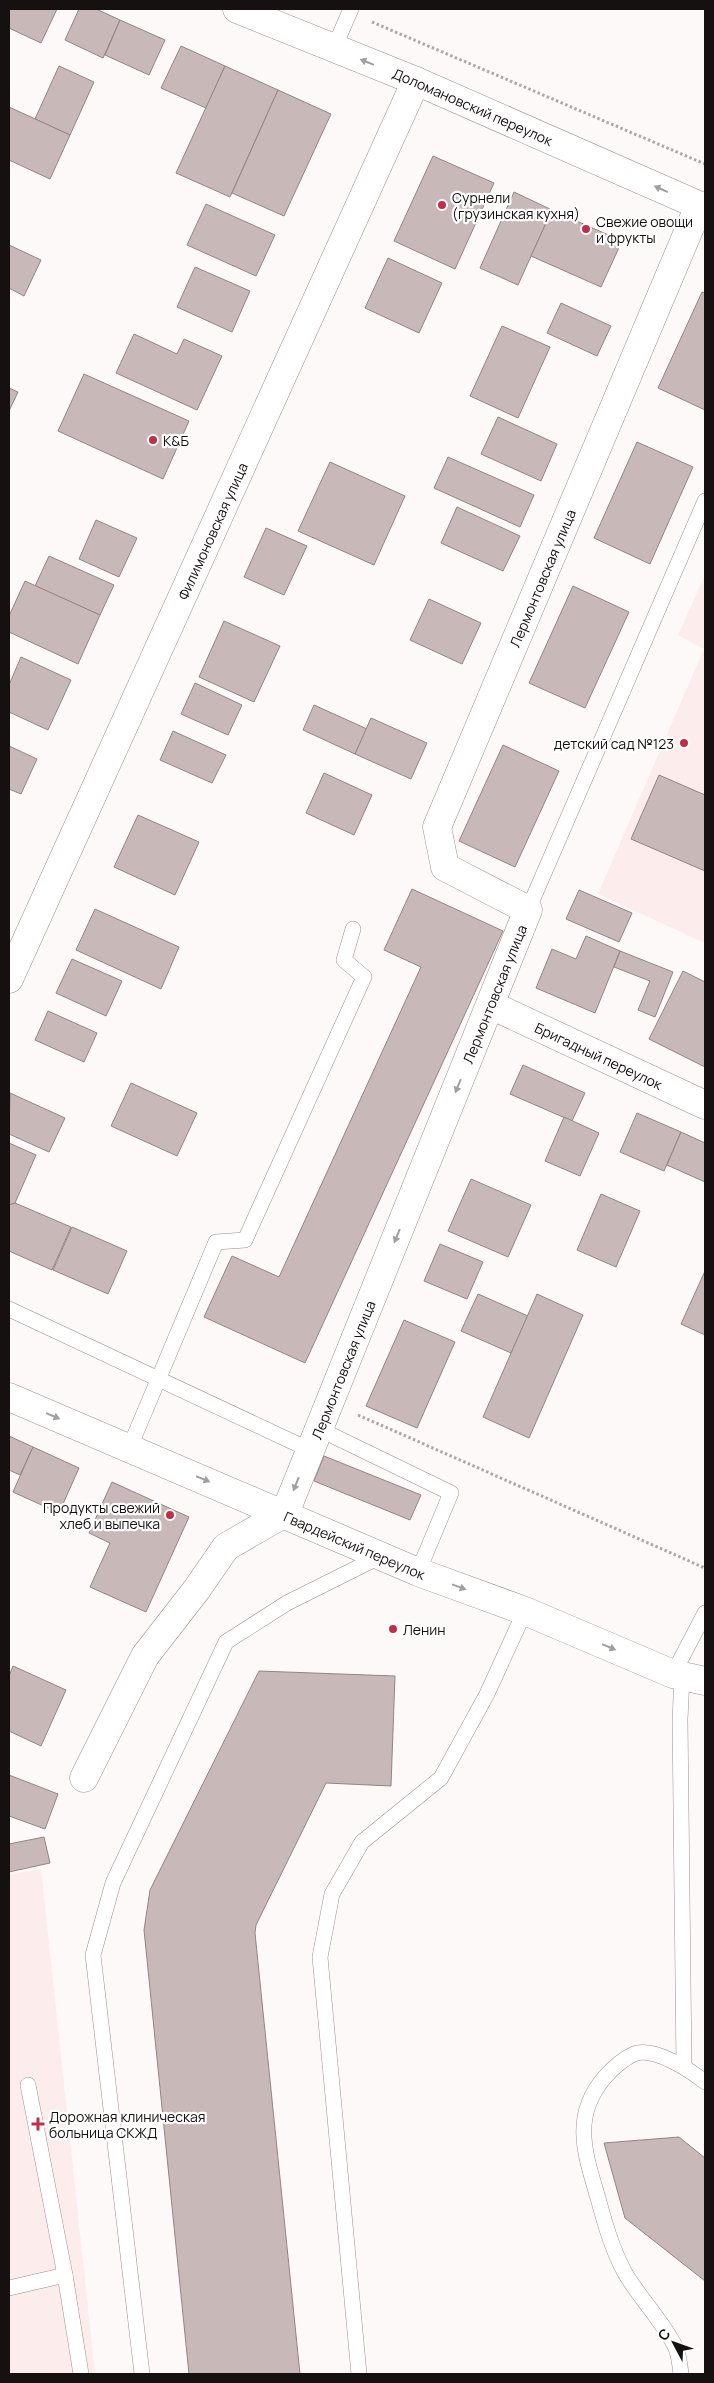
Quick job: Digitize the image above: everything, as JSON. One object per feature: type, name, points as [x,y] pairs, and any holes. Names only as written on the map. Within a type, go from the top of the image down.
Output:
[{"type":"street","name":"Доломановский переулок","points":[[237,9],[416,81],[702,207]]},
{"type":"street","name":"Филимоновская улица","points":[[9,979],[416,81]]},
{"type":"street","name":"Лермонтовская улица","points":[[285,1513],[491,1006],[528,910],[444,868],[437,827],[702,207]]},
{"type":"street","name":"Бригадный переулок","points":[[491,1006],[705,1104]]},
{"type":"street","name":"Гвардейский переулок","points":[[9,1396],[129,1449],[285,1513],[418,1572],[525,1611],[687,1677]]},
{"type":"street","points":[[84,1778],[145,1656],[197,1589],[226,1547],[285,1513]]},
{"type":"lane","points":[[334,48],[350,10]]},
{"type":"lane","name":"Лермонтовская улица","points":[[528,910],[705,501]]},
{"type":"lane","points":[[129,1449],[216,1242],[244,1240],[364,977],[344,960],[353,929]]},
{"type":"lane","points":[[9,1309],[159,1379],[451,1494],[418,1572]]},
{"type":"lane","points":[[142,2374],[93,1955],[113,1883],[226,1642],[287,1603],[381,1556]]},
{"type":"lane","points":[[359,2374],[320,1957],[332,1894],[362,1842],[441,1778],[487,1694],[525,1611]]},
{"type":"lane","points":[[684,2066],[680,1720],[687,1677],[705,1614]]},
{"type":"lane","points":[[681,2374],[676,2349],[626,2273],[609,2237],[584,2154],[582,2129],[588,2100],[597,2086],[613,2068],[635,2053],[657,2055],[684,2066],[705,2082]]},
{"type":"lane","points":[[28,2085],[65,2275],[81,2374]]},
{"type":"lane","points":[[9,2288],[65,2275]]},
{"type":"path","points":[[350,10],[705,164]]},
{"type":"path","points":[[330,1403],[705,1568]]},
{"type":"shaded area","points":[[705,575],[705,943],[598,894],[704,649],[678,635]]},
{"type":"shaded area","name":"Дорожная клиническая больница СКЖД","points":[[41,1869],[95,2374],[9,2374],[9,1875]]},
{"type":"building","points":[[9,9],[57,9],[41,43],[9,28]]},
{"type":"building","points":[[79,9],[96,9],[120,20],[103,58],[65,40]]},
{"type":"building","points":[[120,20],[165,40],[149,75],[105,55]]},
{"type":"building","points":[[181,46],[225,66],[206,108],[161,88]]},
{"type":"building","points":[[59,66],[94,82],[70,135],[35,119]]},
{"type":"building","points":[[225,66],[278,90],[230,197],[176,173]]},
{"type":"building","points":[[278,90],[331,114],[284,216],[232,193]]},
{"type":"building","points":[[9,107],[70,135],[50,179],[9,160]]},
{"type":"building","points":[[433,156],[494,183],[455,269],[394,241]]},
{"type":"building","points":[[514,192],[552,210],[518,285],[480,268]]},
{"type":"building","points":[[206,204],[275,235],[256,276],[187,245]]},
{"type":"building","points":[[552,210],[622,241],[601,287],[531,256]]},
{"type":"building","points":[[9,245],[41,260],[24,296],[9,288]]},
{"type":"building","points":[[388,258],[442,283],[419,333],[365,308]]},
{"type":"building","points":[[195,267],[250,291],[232,332],[177,307]]},
{"type":"building","points":[[702,292],[705,293],[705,410],[658,388]]},
{"type":"building","points":[[561,303],[611,326],[597,356],[547,333]]},
{"type":"building","points":[[502,326],[550,347],[518,418],[470,396]]},
{"type":"building","points":[[134,334],[177,354],[184,339],[222,356],[197,410],[116,373]]},
{"type":"building","points":[[84,374],[189,421],[163,479],[58,431]]},
{"type":"building","points":[[9,388],[18,392],[9,411]]},
{"type":"building","points":[[498,417],[557,444],[541,481],[481,454]]},
{"type":"building","points":[[637,442],[693,467],[650,564],[594,538]]},
{"type":"building","points":[[448,457],[534,495],[520,527],[434,488]]},
{"type":"building","points":[[330,462],[405,496],[374,565],[298,531]]},
{"type":"building","points":[[457,507],[520,536],[503,571],[441,543]]},
{"type":"building","points":[[96,520],[137,538],[119,577],[79,559]]},
{"type":"building","points":[[266,528],[307,546],[284,595],[244,577]]},
{"type":"building","points":[[49,556],[114,585],[100,615],[35,586]]},
{"type":"building","points":[[25,581],[100,615],[78,664],[9,632],[9,616]]},
{"type":"building","points":[[573,586],[629,612],[585,708],[529,683]]},
{"type":"building","points":[[429,599],[481,623],[462,664],[410,640]]},
{"type":"building","points":[[224,621],[280,646],[254,702],[199,677]]},
{"type":"building","points":[[21,657],[71,680],[48,730],[9,712],[9,685]]},
{"type":"building","points":[[195,683],[242,705],[228,735],[181,714]]},
{"type":"building","points":[[314,705],[367,729],[355,754],[303,730]]},
{"type":"building","points":[[371,718],[427,743],[411,779],[355,754]]},
{"type":"building","points":[[173,731],[226,755],[212,783],[160,760]]},
{"type":"building","points":[[503,745],[559,771],[515,867],[459,841]]},
{"type":"building","points":[[9,746],[37,759],[21,794],[9,789]]},
{"type":"building","points":[[324,773],[372,795],[354,835],[306,813]]},
{"type":"building","points":[[659,775],[705,795],[705,871],[631,839]]},
{"type":"building","points":[[138,815],[199,842],[175,895],[114,867]]},
{"type":"building","points":[[412,889],[503,931],[305,1363],[204,1317],[232,1256],[279,1277],[421,967],[384,950]]},
{"type":"building","points":[[579,890],[632,913],[619,942],[566,919]]},
{"type":"building","points":[[95,909],[179,947],[161,989],[76,950]]},
{"type":"building","points":[[586,936],[620,951],[595,1013],[536,988],[552,949],[576,959]]},
{"type":"building","points":[[620,951],[673,972],[655,1017],[638,1010],[650,981],[614,967]]},
{"type":"building","points":[[72,959],[122,981],[106,1016],[56,993]]},
{"type":"building","points":[[683,971],[705,982],[705,1067],[649,1039]]},
{"type":"building","points":[[48,1011],[97,1033],[84,1062],[35,1040]]},
{"type":"building","points":[[523,1065],[585,1093],[572,1121],[510,1094]]},
{"type":"building","points":[[131,1083],[197,1113],[177,1156],[111,1126]]},
{"type":"building","points":[[10,1093],[65,1118],[49,1152],[9,1134]]},
{"type":"building","points":[[637,1113],[681,1132],[664,1171],[620,1152]]},
{"type":"building","points":[[564,1117],[599,1133],[580,1176],[545,1161]]},
{"type":"building","points":[[681,1132],[705,1143],[705,1182],[667,1165]]},
{"type":"building","points":[[9,1143],[36,1155],[15,1203],[9,1205]]},
{"type":"building","points":[[471,1179],[531,1205],[508,1257],[448,1231]]},
{"type":"building","points":[[601,1194],[640,1211],[616,1267],[577,1250]]},
{"type":"building","points":[[15,1203],[71,1227],[52,1270],[9,1251],[9,1205]]},
{"type":"building","points":[[72,1227],[127,1251],[108,1294],[53,1270]]},
{"type":"building","points":[[440,1244],[483,1262],[467,1299],[424,1281]]},
{"type":"building","points":[[705,1271],[705,1335],[681,1324]]},
{"type":"building","points":[[478,1294],[528,1316],[511,1353],[461,1331]]},
{"type":"building","points":[[537,1294],[583,1315],[529,1438],[483,1417]]},
{"type":"building","points":[[404,1320],[455,1342],[417,1428],[366,1406]]},
{"type":"building","points":[[9,1436],[33,1447],[20,1475],[9,1470]]},
{"type":"building","points":[[33,1447],[79,1468],[59,1513],[13,1492]]},
{"type":"building","points":[[324,1456],[421,1495],[410,1520],[314,1481]]},
{"type":"building","points":[[112,1482],[189,1517],[146,1612],[90,1587],[110,1543],[89,1533]]},
{"type":"building","points":[[13,1666],[66,1690],[41,1746],[9,1731],[9,1676]]},
{"type":"building","points":[[259,1671],[395,1676],[391,1786],[326,1783],[256,1925],[255,1933],[300,2374],[189,2374],[144,1930],[150,1890]]},
{"type":"building","points":[[9,1775],[58,1794],[45,1829],[9,1816]]},
{"type":"building","points":[[44,1837],[50,1863],[9,1872],[9,1844]]},
{"type":"building","points":[[679,2137],[705,2158],[705,2281],[625,2218],[604,2143]]},
{"type":"place","name":"Сурнели (грузинская кухня)","points":[[442,205]]},
{"type":"place","name":"Свежие овощи и фрукты","points":[[586,229]]},
{"type":"place","name":"К&Б","points":[[153,440]]},
{"type":"place","name":"детский сад №123","points":[[684,743]]},
{"type":"place","name":"Продукты свежий хлеб и выпечка","points":[[170,1515]]},
{"type":"place","name":"Ленин","points":[[393,1629]]},
{"type":"place","name":"Дорожная клиническая больница СКЖД","points":[[38,2124]]}]
